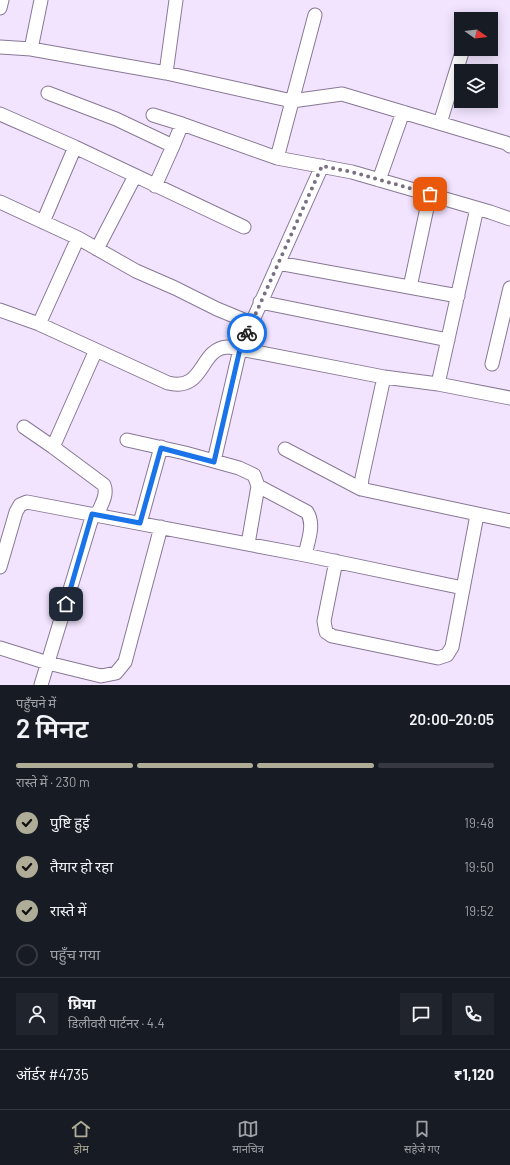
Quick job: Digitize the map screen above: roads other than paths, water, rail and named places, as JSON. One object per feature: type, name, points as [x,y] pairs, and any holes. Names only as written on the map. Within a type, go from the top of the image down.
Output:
[{"type":"street","points":[[0,8],[2,0]]},
{"type":"street","points":[[31,49],[41,0]]},
{"type":"street","points":[[166,73],[176,0]]},
{"type":"street","points":[[277,158],[315,16]]},
{"type":"street","points":[[0,47],[31,49],[166,73],[292,101],[342,94],[506,143],[510,146]]},
{"type":"street","points":[[440,123],[461,56]]},
{"type":"street","points":[[48,92],[116,119],[173,146]]},
{"type":"street","points":[[379,180],[404,112]]},
{"type":"street","points":[[0,114],[244,227]]},
{"type":"street","points":[[153,115],[277,158],[352,172],[510,219]]},
{"type":"street","points":[[156,186],[182,124]]},
{"type":"street","points":[[43,222],[75,148]]},
{"type":"street","points":[[214,462],[240,349],[322,166]]},
{"type":"street","points":[[97,249],[135,176]]},
{"type":"street","points":[[410,287],[430,194]]},
{"type":"street","points":[[0,202],[78,238],[136,271],[251,324]]},
{"type":"street","points":[[438,384],[477,208]]},
{"type":"street","points":[[39,324],[78,238]]},
{"type":"street","points":[[278,263],[458,296]]},
{"type":"street","points":[[492,364],[508,309],[510,288]]},
{"type":"street","points":[[260,302],[448,340]]},
{"type":"street","points":[[0,310],[39,324],[168,383],[177,385],[186,384],[197,376],[209,357],[218,350],[227,347],[384,377],[438,384],[510,398]]},
{"type":"street","points":[[53,447],[96,350]]},
{"type":"street","points":[[361,489],[362,478],[384,377]]},
{"type":"street","points":[[24,427],[104,485],[106,490],[105,496],[95,514],[41,685]]},
{"type":"street","points":[[127,440],[247,471],[254,475],[258,486],[248,544]]},
{"type":"street","points":[[140,523],[161,448]]},
{"type":"street","points":[[284,449],[361,489],[510,521]]},
{"type":"street","points":[[258,486],[307,512],[311,518],[311,526],[305,555]]},
{"type":"street","points":[[0,567],[16,512],[20,505],[28,502],[336,561],[463,588]]},
{"type":"street","points":[[336,561],[324,621],[326,632],[332,636],[438,658],[447,655],[452,647],[477,514]]},
{"type":"street","points":[[0,648],[48,663],[101,676],[116,673],[125,662],[162,527]]}]
